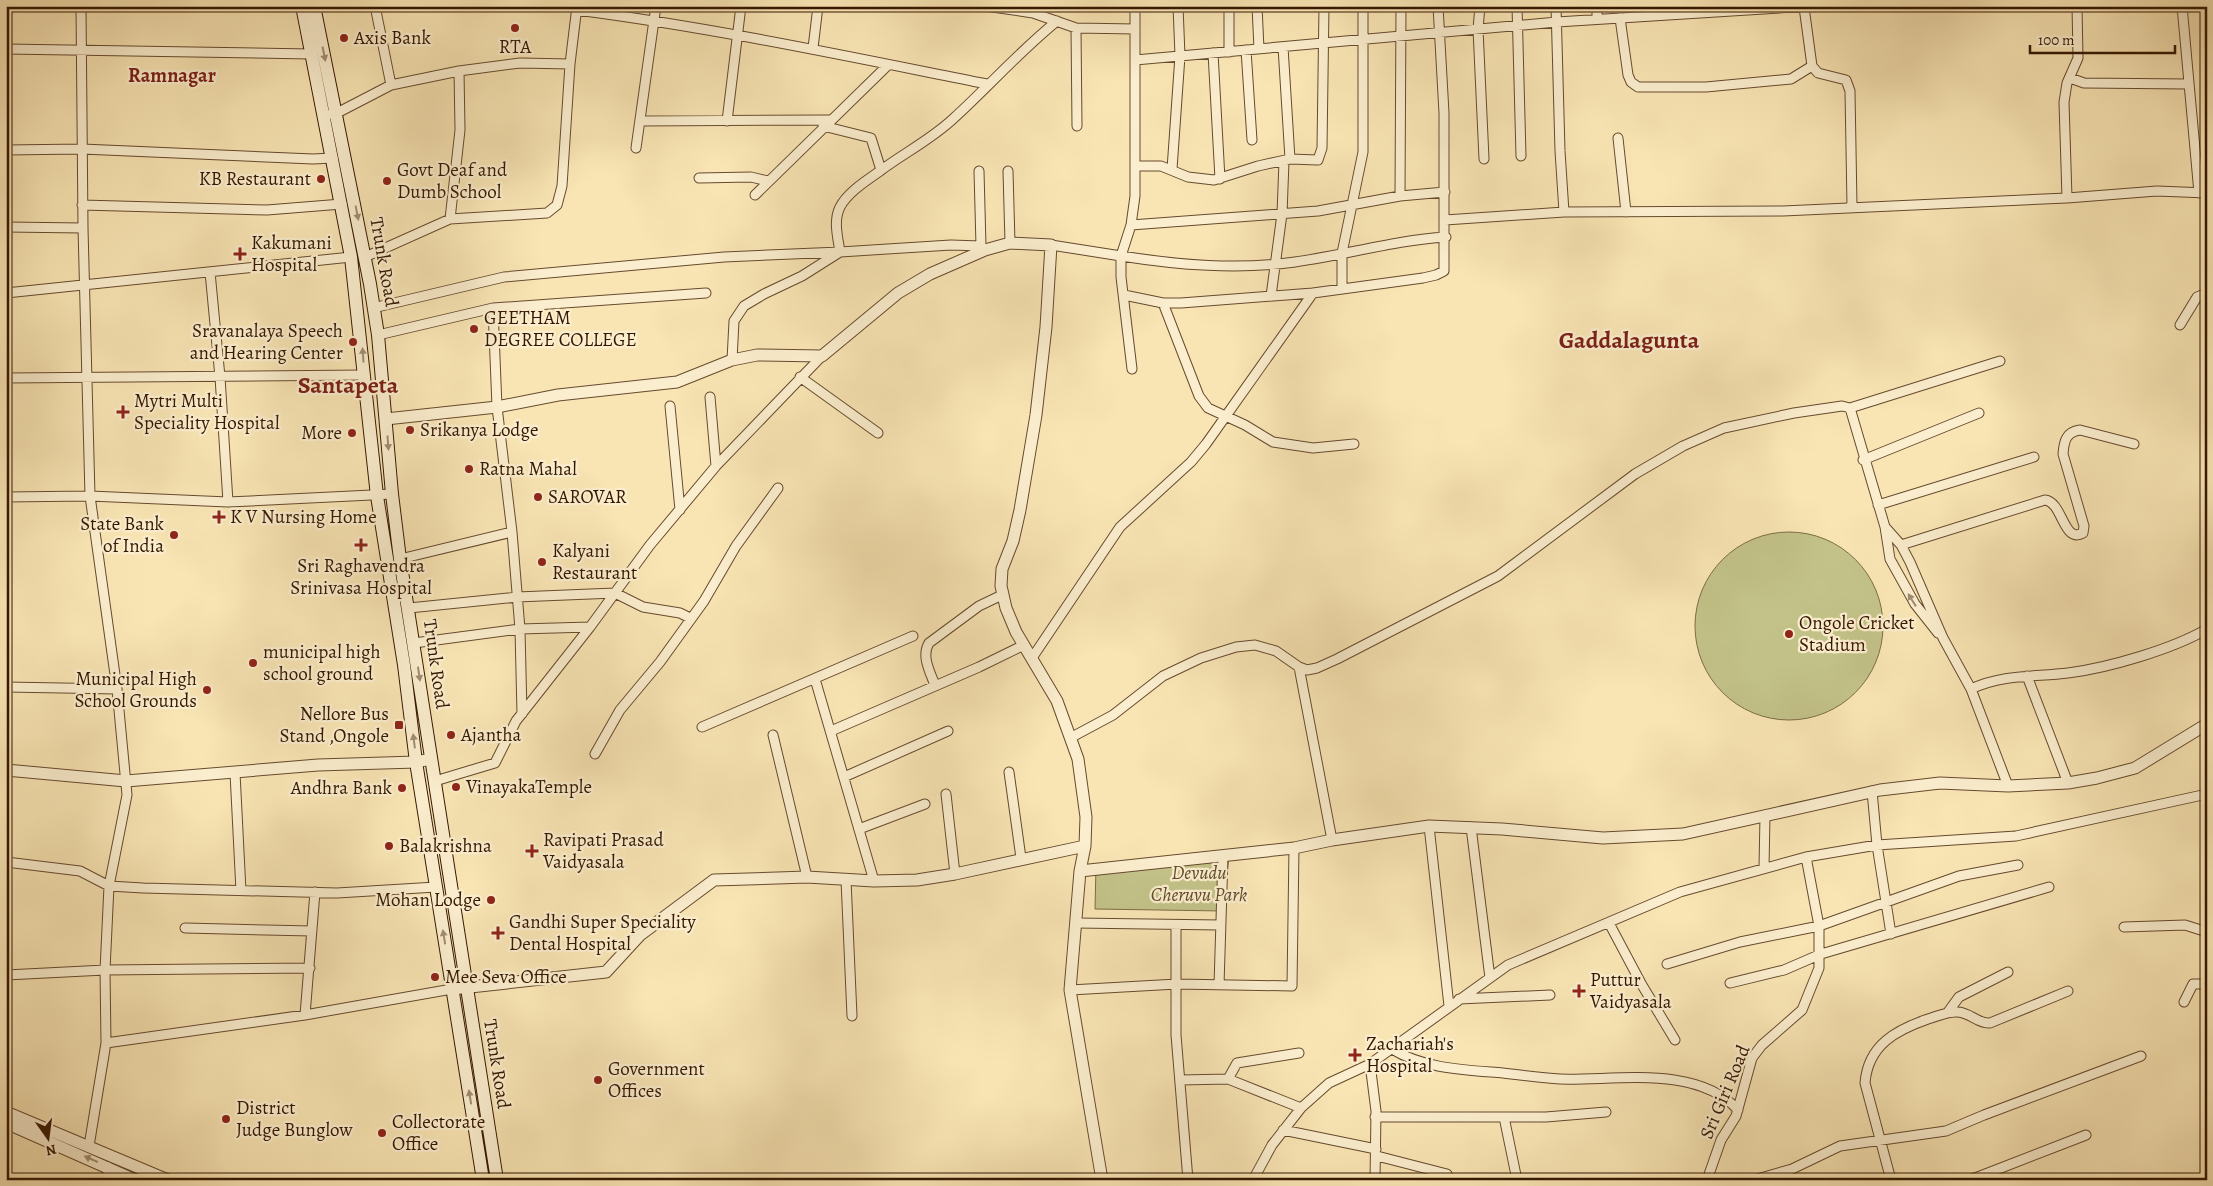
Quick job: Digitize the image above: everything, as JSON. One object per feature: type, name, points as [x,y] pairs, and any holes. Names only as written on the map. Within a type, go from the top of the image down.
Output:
[{"type":"main road","points":[[302,6],[352,257],[377,496],[404,665],[416,762],[483,1180]]},
{"type":"main road","name":"Trunk Road","points":[[314,6],[337,113],[374,308],[400,559],[496,1180]]},
{"type":"street","points":[[81,6],[82,228],[90,496],[117,689],[127,795],[109,886],[105,970],[106,1043],[89,1146]]},
{"type":"street","points":[[375,6],[391,85]]},
{"type":"street","points":[[636,148],[656,6]]},
{"type":"street","points":[[727,121],[740,6]]},
{"type":"street","points":[[813,48],[818,6]]},
{"type":"street","points":[[984,6],[1033,13],[1076,28],[1134,29]]},
{"type":"street","points":[[1132,369],[1121,256],[1131,225],[1137,166],[1134,6]]},
{"type":"street","points":[[1172,169],[1180,56],[1178,6]]},
{"type":"street","points":[[1229,6],[1229,52]]},
{"type":"street","points":[[1257,6],[1259,49]]},
{"type":"street","points":[[1137,166],[1161,166],[1188,177],[1220,179],[1258,166],[1287,160],[1318,160],[1321,154],[1324,6]]},
{"type":"street","points":[[1342,288],[1342,252],[1363,152],[1363,6]]},
{"type":"street","points":[[1400,196],[1401,6]]},
{"type":"street","points":[[1124,295],[1163,303],[1313,293],[1436,275],[1444,271],[1446,237],[1444,113],[1438,6]]},
{"type":"street","points":[[1480,6],[1478,29],[1484,160]]},
{"type":"street","points":[[1517,6],[1516,25],[1521,156]]},
{"type":"street","points":[[1556,6],[1560,151],[1564,212]]},
{"type":"street","points":[[1597,6],[1597,18]]},
{"type":"street","points":[[1135,60],[1516,25],[1597,18],[1620,18],[1675,11],[1810,6]]},
{"type":"street","points":[[2067,198],[2064,102],[2070,78],[2078,58],[2077,6]]},
{"type":"street","points":[[1445,220],[1564,212],[1784,211],[1852,206],[2067,198],[2157,191],[2203,193],[2188,84],[2182,6]]},
{"type":"street","points":[[1804,7],[1812,66],[1818,73],[1846,80],[1850,91],[1852,206]]},
{"type":"street","points":[[365,257],[450,220],[548,213],[557,205],[562,186],[570,64],[577,8],[813,48],[987,84]]},
{"type":"street","points":[[1620,18],[1628,75],[1631,82],[1638,87],[1706,87],[1791,79],[1812,66]]},
{"type":"street","points":[[840,252],[837,215],[841,205],[859,187],[954,119],[1030,43],[1057,21]]},
{"type":"street","points":[[1076,28],[1077,126]]},
{"type":"street","points":[[1271,296],[1287,160],[1283,47]]},
{"type":"street","points":[[6,49],[311,54]]},
{"type":"street","points":[[1246,50],[1252,140]]},
{"type":"street","points":[[1212,53],[1220,179]]},
{"type":"street","points":[[324,115],[337,113],[391,85],[459,71],[520,63],[570,64]]},
{"type":"street","points":[[755,195],[826,123],[888,65]]},
{"type":"street","points":[[450,220],[460,130],[459,71]]},
{"type":"street","points":[[2070,78],[2084,83],[2188,84]]},
{"type":"street","points":[[640,121],[826,123],[871,138],[882,170]]},
{"type":"street","points":[[1618,138],[1626,212]]},
{"type":"street","points":[[6,150],[82,149],[333,158]]},
{"type":"street","points":[[979,171],[983,248]]},
{"type":"street","points":[[1008,171],[1010,243]]},
{"type":"street","points":[[699,178],[751,176],[768,181]]},
{"type":"street","points":[[1131,225],[1282,214],[1352,206],[1400,196],[1445,192]]},
{"type":"street","points":[[82,205],[267,210],[342,204]]},
{"type":"street","points":[[6,226],[82,228]]},
{"type":"street","points":[[435,781],[495,763],[522,714],[590,627],[650,545],[716,466],[822,356],[898,293],[930,274],[983,248],[1010,243],[1050,245],[1202,266],[1240,267],[1275,264],[1412,240],[1446,237]]},
{"type":"street","points":[[374,308],[504,277],[724,258],[951,245],[983,248]]},
{"type":"street","points":[[1050,245],[1046,327],[1036,415],[1013,541],[1002,569],[1002,595],[1016,632],[1057,701],[1072,737],[1078,759],[1083,793],[1085,846],[1080,870],[1070,990],[1102,1180]]},
{"type":"street","points":[[732,360],[734,321],[744,306],[802,276],[840,252]]},
{"type":"street","points":[[6,293],[352,257]]},
{"type":"street","points":[[210,272],[220,377],[228,502]]},
{"type":"street","points":[[378,335],[493,308],[706,293]]},
{"type":"street","points":[[1032,658],[1120,527],[1191,462],[1206,444],[1313,293]]},
{"type":"street","points":[[2180,325],[2197,298],[2207,293]]},
{"type":"street","points":[[1163,303],[1203,402],[1208,408],[1274,442],[1290,446],[1313,448],[1354,444]]},
{"type":"street","points":[[493,308],[497,407],[518,596],[522,714]]},
{"type":"street","points":[[369,421],[497,407],[558,395],[677,382],[732,360],[757,355],[822,356]]},
{"type":"street","points":[[1072,737],[1113,715],[1163,676],[1201,658],[1236,647],[1255,645],[1276,651],[1299,667],[1307,670],[1323,665],[1394,631],[1498,576],[1634,474],[1683,446],[1724,428],[1794,413],[1842,406],[1850,408],[2000,361]]},
{"type":"street","points":[[6,378],[86,379],[364,375]]},
{"type":"street","points":[[800,377],[878,433]]},
{"type":"street","points":[[710,397],[716,466]]},
{"type":"street","points":[[670,406],[680,510]]},
{"type":"street","points":[[1850,408],[1863,460],[1885,527],[1890,559],[1924,618],[1943,638]]},
{"type":"street","points":[[1863,460],[1979,413]]},
{"type":"street","points":[[1901,545],[2045,500],[2055,504],[2068,531],[2074,535],[2083,533],[2084,526],[2063,454],[2067,436],[2072,431],[2080,430],[2134,444]]},
{"type":"street","points":[[1878,505],[2034,457]]},
{"type":"street","points":[[595,754],[620,710],[660,662],[704,600],[736,546],[778,488]]},
{"type":"street","points":[[6,497],[90,496],[228,502],[392,494]]},
{"type":"street","points":[[1885,527],[1901,545],[1943,638],[1971,689],[2008,786]]},
{"type":"street","points":[[400,559],[512,532]]},
{"type":"street","points":[[409,608],[518,596],[615,593],[643,607],[680,613],[690,618]]},
{"type":"street","points":[[935,686],[925,656],[925,649],[929,643],[979,606],[1002,595]]},
{"type":"street","points":[[414,643],[520,629],[590,627]]},
{"type":"street","points":[[1971,689],[1999,678],[2071,672],[2104,666],[2186,639],[2207,629]]},
{"type":"street","points":[[702,727],[913,636]]},
{"type":"street","points":[[831,731],[1024,645]]},
{"type":"street","points":[[1299,667],[1332,840]]},
{"type":"street","points":[[2027,676],[2068,782]]},
{"type":"street","points":[[815,679],[874,881]]},
{"type":"street","points":[[6,687],[117,689]]},
{"type":"street","points":[[1080,870],[1294,848],[1332,840],[1429,826],[1471,827],[1604,838],[1683,834],[1872,791],[1940,783],[2008,786],[2097,778],[2135,768],[2207,724]]},
{"type":"street","points":[[844,777],[948,731]]},
{"type":"street","points":[[773,734],[807,878]]},
{"type":"street","points":[[6,770],[126,781],[318,765],[416,762],[431,759]]},
{"type":"street","points":[[1009,772],[1021,858]]},
{"type":"street","points":[[235,773],[241,891]]},
{"type":"street","points":[[1872,791],[1877,845],[1892,934]]},
{"type":"street","points":[[946,794],[955,874]]},
{"type":"street","points":[[1253,1180],[1272,1145],[1283,1130],[1301,1108],[1329,1083],[1370,1064],[1508,965],[1680,892],[1806,857],[1877,845],[1930,840],[2016,836],[2207,794]]},
{"type":"street","points":[[859,829],[925,804]]},
{"type":"street","points":[[1764,868],[1765,815]]},
{"type":"street","points":[[1429,826],[1449,1006]]},
{"type":"street","points":[[1471,827],[1490,978]]},
{"type":"street","points":[[106,1043],[305,1015],[466,987],[606,972],[640,935],[714,880],[807,878],[874,881],[917,880],[955,874],[1021,858],[1085,846]]},
{"type":"street","points":[[1070,990],[1176,984],[1292,986],[1294,848]]},
{"type":"street","points":[[1219,985],[1223,856]]},
{"type":"street","name":"Sri Giri Road","points":[[1707,1180],[1722,1140],[1738,1110],[1752,1058],[1762,1045],[1802,1010],[1816,980],[1821,954],[1819,926],[1806,857]]},
{"type":"street","points":[[6,862],[80,871],[109,886],[315,892],[436,887]]},
{"type":"street","points":[[1667,964],[1740,942],[1819,926],[1959,876],[2018,865]]},
{"type":"street","points":[[846,880],[852,1016]]},
{"type":"street","points":[[1730,983],[1784,970],[1821,954],[2049,887]]},
{"type":"street","points":[[305,1015],[315,892]]},
{"type":"street","points":[[1076,923],[1220,925]]},
{"type":"street","points":[[1609,923],[1642,986],[1675,1040]]},
{"type":"street","points":[[1176,925],[1176,1035],[1188,1180]]},
{"type":"street","points":[[2124,927],[2185,925],[2207,932]]},
{"type":"street","points":[[185,928],[312,931]]},
{"type":"street","points":[[6,975],[105,970],[310,968]]},
{"type":"street","points":[[1948,1012],[1959,997],[2008,972]]},
{"type":"street","points":[[2184,1002],[2193,984],[2207,984]]},
{"type":"street","points":[[1891,1180],[1868,1099],[1866,1070],[1891,1034],[1906,1026],[1948,1012],[1960,1012],[1984,1024],[2068,991]]},
{"type":"street","points":[[1459,999],[1478,1000],[1507,996],[1550,995]]},
{"type":"street","points":[[1392,1049],[1404,1056],[1459,1070],[1559,1079],[1622,1077],[1674,1080],[1708,1089],[1731,1103],[1738,1110]]},
{"type":"street","points":[[1228,1079],[1237,1063],[1299,1053]]},
{"type":"street","points":[[1754,1180],[1792,1169],[1840,1146],[1946,1132],[1984,1115],[2141,1056]]},
{"type":"street","points":[[1370,1064],[1376,1111],[1375,1180]]},
{"type":"street","points":[[1180,1080],[1228,1079],[1301,1108]]},
{"type":"street","points":[[6,1112],[168,1180]]},
{"type":"street","points":[[1375,1117],[1504,1117],[1606,1112]]},
{"type":"street","points":[[1504,1117],[1517,1180]]},
{"type":"street","points":[[6,1123],[135,1180]]},
{"type":"street","points":[[1283,1130],[1376,1153],[1447,1174]]},
{"type":"street","points":[[1970,1180],[2086,1135]]},
{"type":"street","points":[[108,1167],[108,1180]]},
{"type":"green space","name":"Ongole Cricket Stadium","points":[[1780,532],[1798,532],[1825,539],[1856,559],[1876,590],[1883,617],[1883,635],[1876,662],[1856,693],[1825,713],[1798,720],[1780,720],[1762,716],[1745,709],[1729,699],[1716,686],[1706,670],[1699,653],[1695,635],[1695,617],[1699,599],[1706,582],[1716,566],[1729,553],[1745,543],[1762,536]]},
{"type":"green space","name":"Devudu Cheruvu Park","points":[[1229,856],[1223,911],[1095,909],[1096,865]]},
{"type":"place","name":"RTA","points":[[515,28]]},
{"type":"place","name":"Axis Bank","points":[[344,38]]},
{"type":"place","name":"KB Restaurant","points":[[321,179]]},
{"type":"place","name":"Govt Deaf and Dumb School","points":[[387,181]]},
{"type":"place","name":"Kakumani Hospital","points":[[240,254]]},
{"type":"place","name":"GEETHAM DEGREE COLLEGE","points":[[474,329]]},
{"type":"place","name":"Sravanalaya Speech and Hearing Center","points":[[353,342]]},
{"type":"place","name":"Mytri Multi Speciality Hospital","points":[[123,412]]},
{"type":"place","name":"Srikanya Lodge","points":[[410,430]]},
{"type":"place","name":"More","points":[[352,433]]},
{"type":"place","name":"Ratna Mahal","points":[[469,469]]},
{"type":"place","name":"SAROVAR","points":[[538,497]]},
{"type":"place","name":"K V Nursing Home","points":[[219,517]]},
{"type":"place","name":"State Bank of India","points":[[174,535]]},
{"type":"place","name":"Sri Raghavendra Srinivasa Hospital","points":[[361,545]]},
{"type":"place","name":"Kalyani Restaurant","points":[[542,562]]},
{"type":"place","name":"Ongole Cricket Stadium","points":[[1789,634]]},
{"type":"place","name":"municipal high school ground","points":[[253,663]]},
{"type":"place","name":"Municipal High School Grounds","points":[[207,690]]},
{"type":"place","name":"Nellore Bus Stand ,Ongole","points":[[399,725]]},
{"type":"place","name":"Ajantha","points":[[451,735]]},
{"type":"place","name":"VinayakaTemple","points":[[456,787]]},
{"type":"place","name":"Andhra Bank","points":[[402,788]]},
{"type":"place","name":"Balakrishna","points":[[389,846]]},
{"type":"place","name":"Ravipati Prasad Vaidyasala","points":[[532,851]]},
{"type":"place","name":"Mohan Lodge","points":[[491,900]]},
{"type":"place","name":"Gandhi Super Speciality Dental Hospital","points":[[498,933]]},
{"type":"place","name":"Mee Seva Office","points":[[435,977]]},
{"type":"place","name":"Puttur Vaidyasala","points":[[1579,991]]},
{"type":"place","name":"Zachariah's Hospital","points":[[1355,1055]]},
{"type":"place","name":"Government Offices","points":[[598,1080]]},
{"type":"place","name":"District Judge Bunglow","points":[[226,1119]]},
{"type":"place","name":"Collectorate Office","points":[[382,1133]]},
{"type":"district","name":"Ramnagar","points":[[172,75]]},
{"type":"district","name":"Gaddalagunta","points":[[1629,340]]},
{"type":"district","name":"Santapeta","points":[[348,385]]}]
